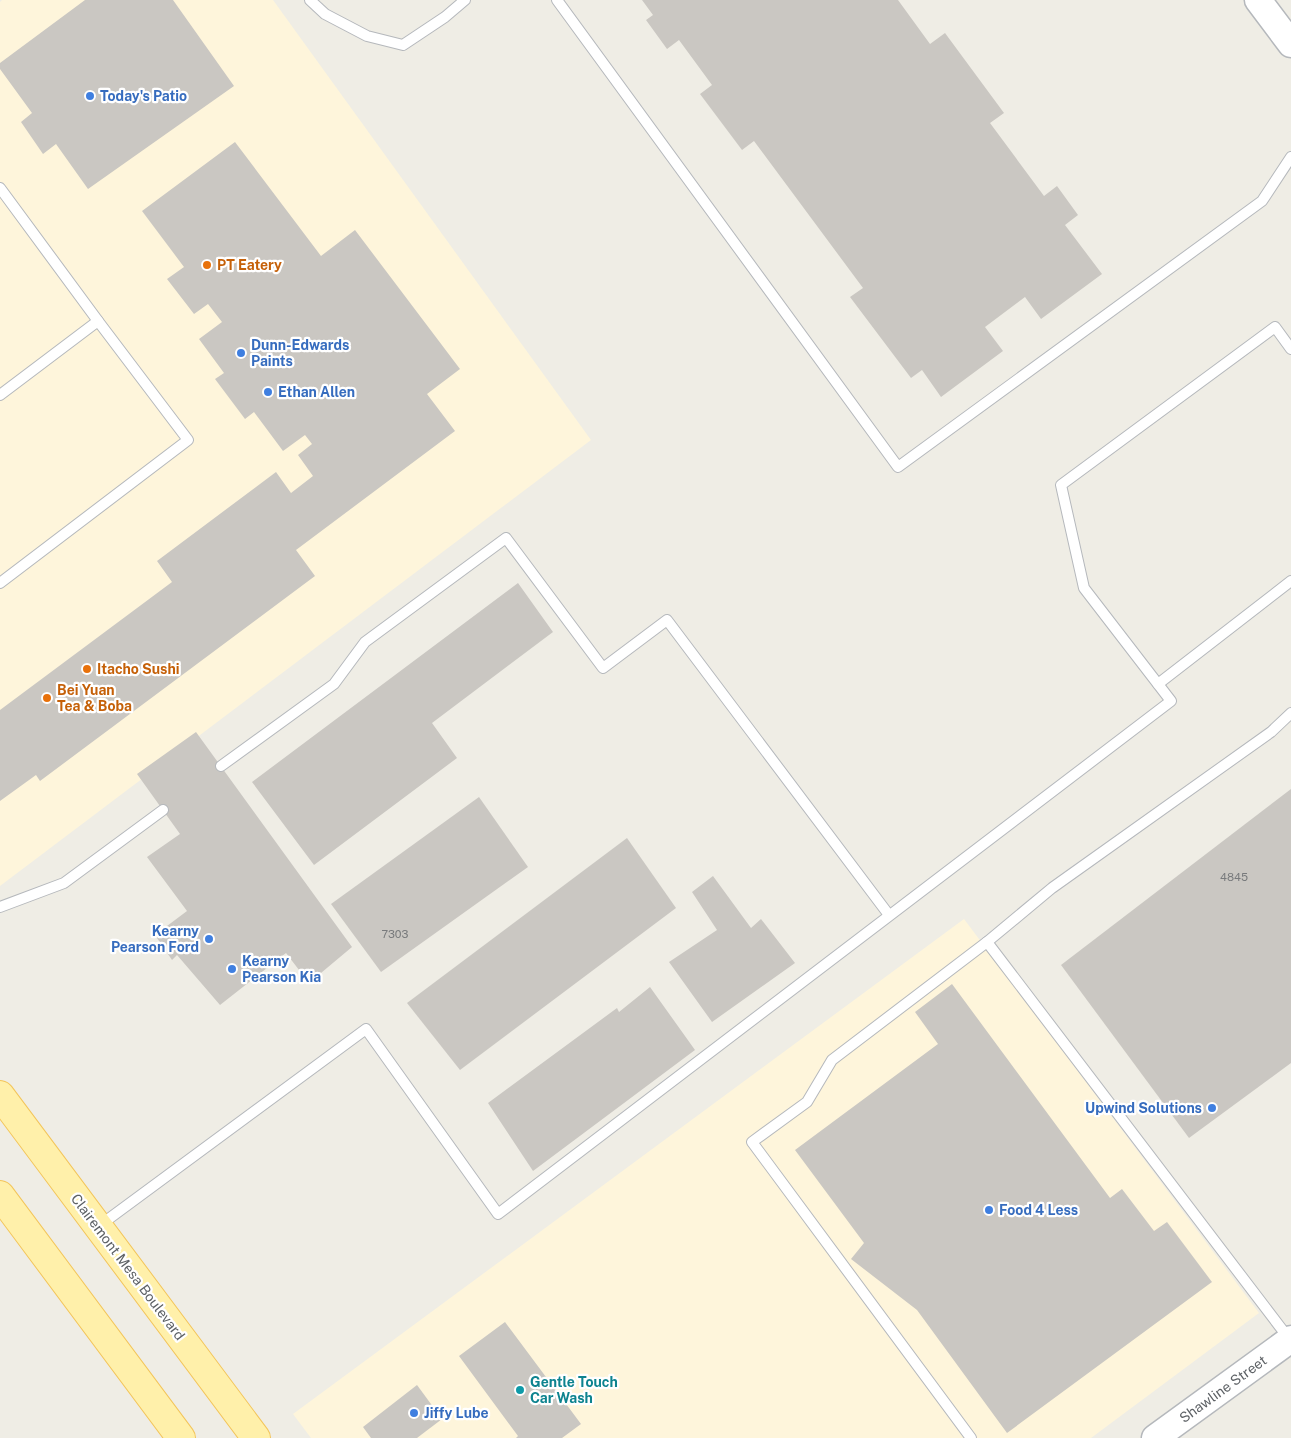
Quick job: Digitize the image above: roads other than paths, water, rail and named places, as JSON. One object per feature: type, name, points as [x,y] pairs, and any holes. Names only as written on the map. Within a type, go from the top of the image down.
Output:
[{"type":"main road","name":"Clairemont Mesa Boulevard","points":[[0,1095],[256,1438]]},
{"type":"main road","points":[[0,1195],[181,1438]]},
{"type":"street","points":[[1258,0],[1291,44]]},
{"type":"street","name":"Shawline Street","points":[[1155,1438],[1291,1340]]},
{"type":"lane","points":[[310,0],[325,14],[367,36],[403,45],[445,17],[464,0]]},
{"type":"lane","points":[[557,0],[898,466],[1262,201],[1291,157]]},
{"type":"lane","points":[[0,188],[188,440],[0,583]]},
{"type":"lane","points":[[0,395],[98,321]]},
{"type":"lane","points":[[98,1227],[366,1029],[498,1214],[1171,701],[1084,588],[1061,485],[1275,327],[1291,350]]},
{"type":"lane","points":[[221,766],[334,684],[364,642],[506,538],[603,668],[667,620],[889,915]]},
{"type":"lane","points":[[1158,684],[1291,581]]},
{"type":"lane","points":[[971,1438],[752,1142],[807,1102],[832,1060],[987,942],[1052,888],[1271,732],[1291,714]]},
{"type":"lane","points":[[0,907],[64,883],[163,810]]},
{"type":"lane","points":[[987,942],[1291,1340]]},
{"type":"place","name":"Today's Patio","points":[[90,96]]},
{"type":"place","name":"PT Eatery","points":[[207,265]]},
{"type":"place","name":"Dunn-Edwards Paints","points":[[241,353]]},
{"type":"place","name":"Ethan Allen","points":[[268,392]]},
{"type":"place","name":"Itacho Sushi","points":[[87,669]]},
{"type":"place","name":"Bei Yuan Tea & Boba","points":[[47,698]]},
{"type":"place","name":"Kearny Pearson Ford","points":[[209,939]]},
{"type":"place","name":"Kearny Pearson Kia","points":[[232,969]]},
{"type":"place","name":"Upwind Solutions","points":[[1212,1108]]},
{"type":"place","name":"Food 4 Less","points":[[989,1210]]},
{"type":"place","name":"Gentle Touch Car Wash","points":[[520,1390]]},
{"type":"place","name":"Jiffy Lube","points":[[414,1413]]}]
